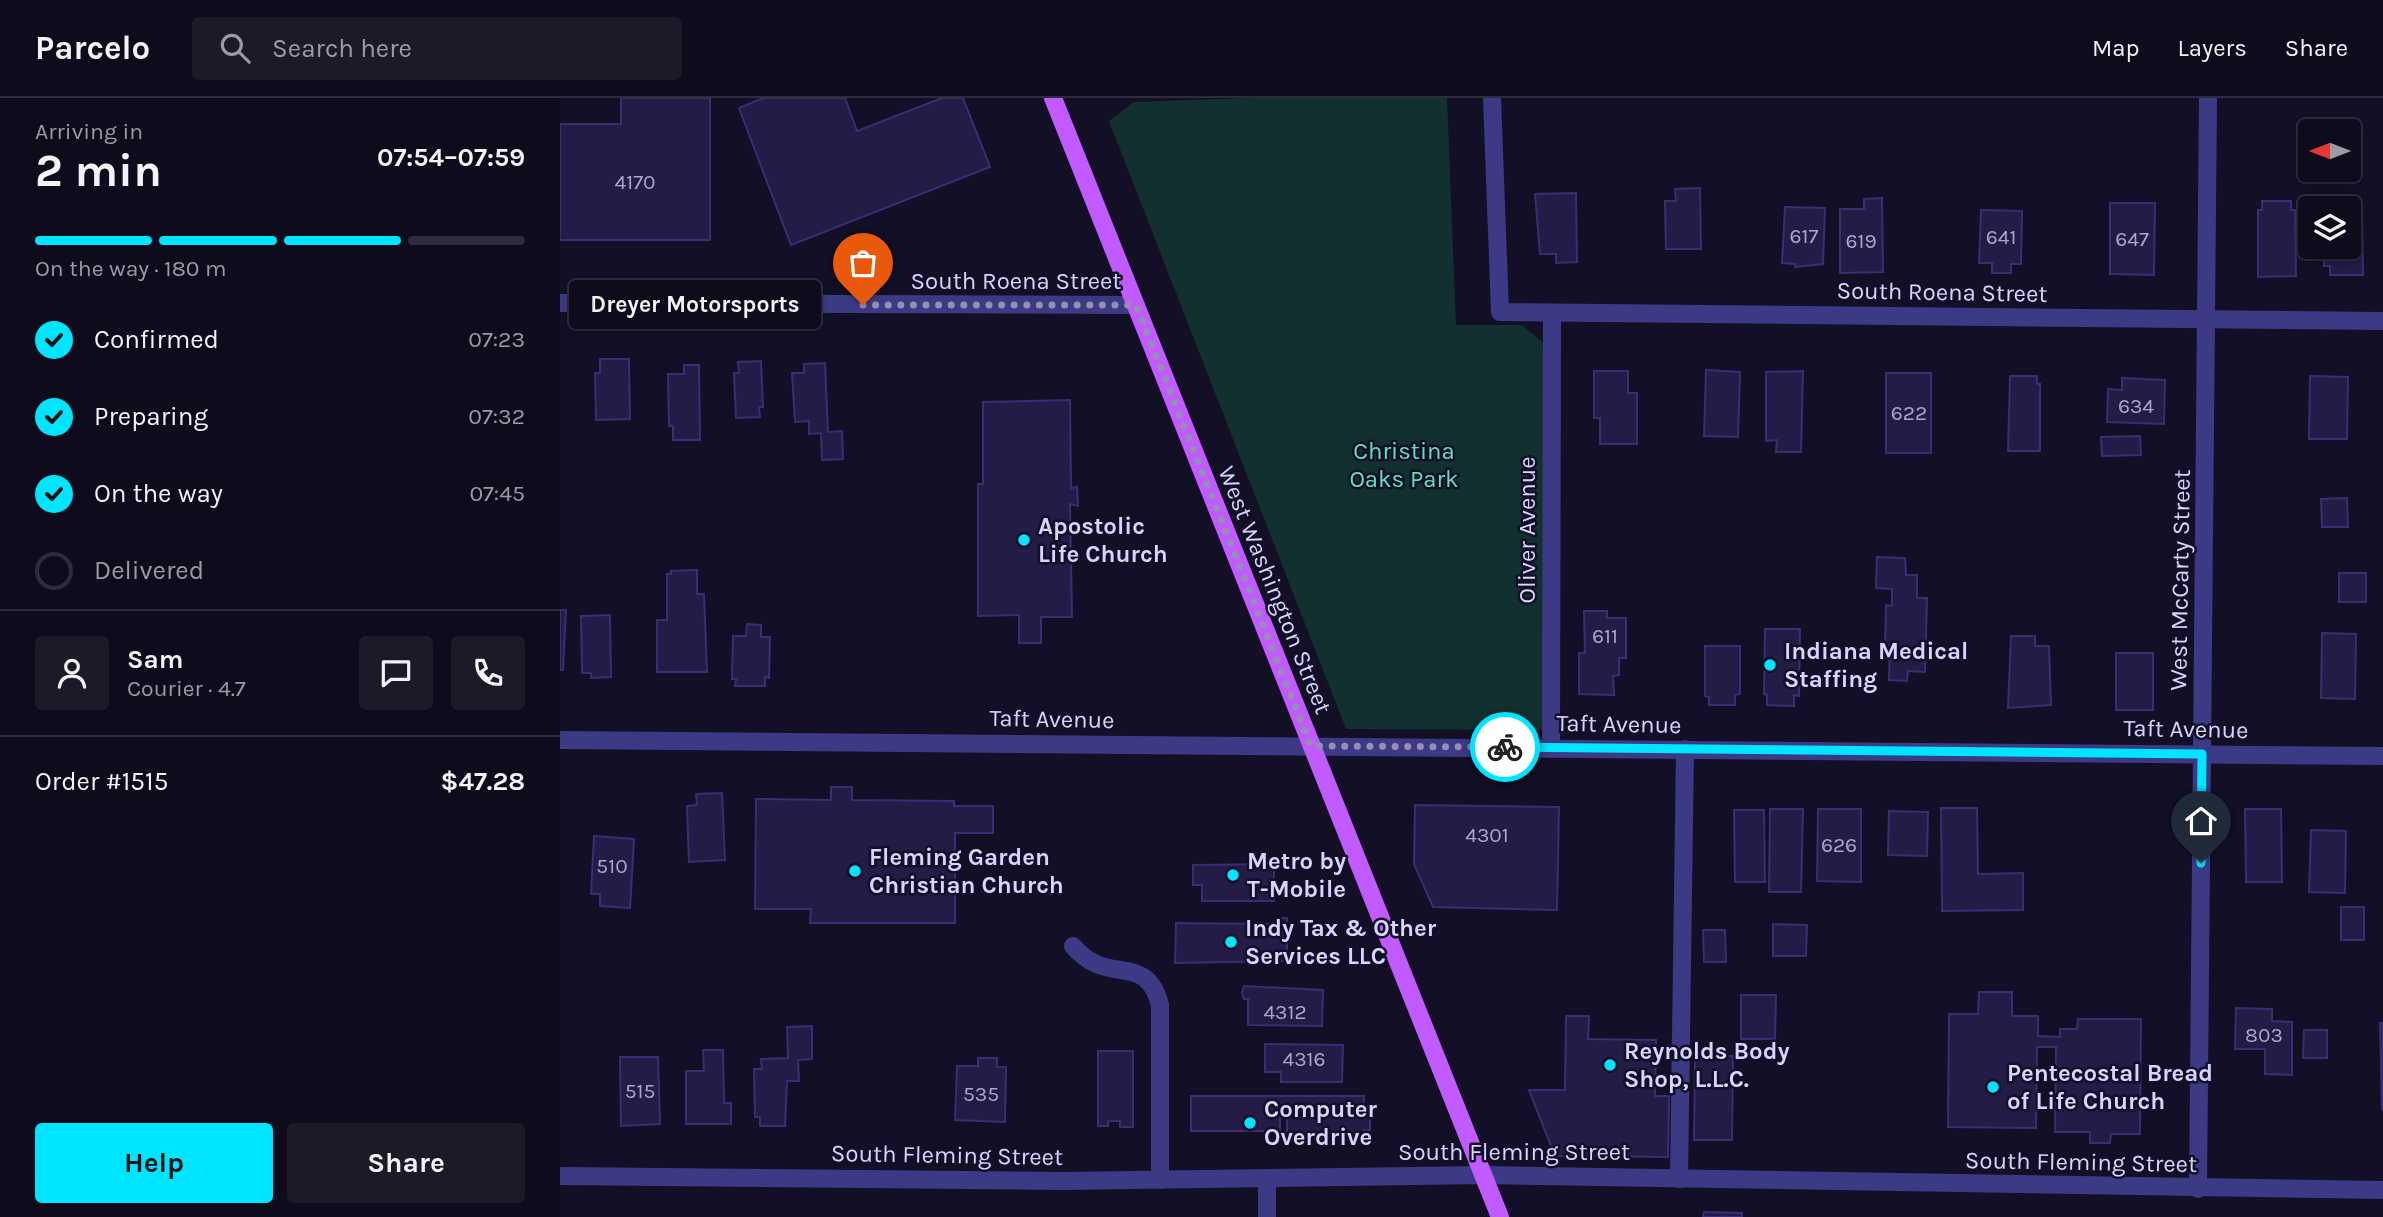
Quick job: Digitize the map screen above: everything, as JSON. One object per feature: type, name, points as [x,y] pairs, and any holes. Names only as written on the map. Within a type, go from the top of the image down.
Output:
[{"type":"main road","name":"West Washington Street","points":[[1052,98],[1500,1217]]},
{"type":"street","name":"South Roena Street","points":[[1492,98],[1500,312],[2383,321]]},
{"type":"street","name":"West McCarty Street","points":[[2199,1189],[2208,98]]},
{"type":"street","name":"South Roena Street","points":[[560,303],[1136,305]]},
{"type":"street","name":"Oliver Avenue","points":[[1551,748],[1552,313]]},
{"type":"street","name":"Taft Avenue","points":[[560,740],[2383,756]]},
{"type":"street","points":[[1679,1179],[1685,749]]},
{"type":"street","points":[[1073,946],[1086,961],[1101,968],[1140,973],[1151,980],[1156,992],[1160,1019],[1160,1180]]},
{"type":"street","name":"South Fleming Street","points":[[560,1176],[1160,1180],[1483,1175],[2383,1190]]},
{"type":"street","points":[[1267,1178],[1267,1217]]},
{"type":"green space","name":"Christina Oaks Park","points":[[1250,98],[1447,98],[1456,325],[1522,325],[1552,350],[1551,730],[1346,729],[1109,121],[1134,102]]},
{"type":"building","points":[[621,98],[710,98],[710,240],[560,240],[560,124],[621,124]]},
{"type":"building","points":[[763,98],[845,98],[857,131],[942,98],[963,98],[990,167],[791,245],[739,108]]},
{"type":"building","points":[[1700,188],[1701,249],[1666,249],[1665,201],[1676,201],[1675,189]]},
{"type":"building","points":[[1576,193],[1577,262],[1556,263],[1556,254],[1540,254],[1535,194]]},
{"type":"building","points":[[1882,198],[1883,272],[1840,273],[1840,209],[1864,209],[1864,199]]},
{"type":"building","points":[[2262,201],[2291,201],[2291,210],[2295,210],[2296,276],[2258,277],[2258,210],[2262,210]]},
{"type":"building","points":[[2110,203],[2155,203],[2154,275],[2110,274]]},
{"type":"building","points":[[1785,207],[1825,208],[1823,264],[1795,267],[1796,264],[1782,263]]},
{"type":"building","points":[[2362,209],[2363,275],[2330,275],[2330,266],[2324,266],[2324,259],[2361,259]]},
{"type":"building","points":[[1981,210],[2022,211],[2021,264],[2011,264],[2011,273],[1992,273],[1992,263],[1979,263]]},
{"type":"building","points":[[600,359],[629,359],[630,419],[596,420],[595,373],[600,373]]},
{"type":"building","points":[[761,361],[763,407],[759,407],[760,417],[736,418],[734,373],[739,373],[738,362]]},
{"type":"building","points":[[825,363],[828,432],[842,431],[843,459],[822,460],[821,433],[809,434],[809,421],[795,422],[792,373],[804,373],[804,364]]},
{"type":"building","points":[[684,365],[699,365],[700,440],[673,440],[673,426],[669,426],[668,374],[684,374]]},
{"type":"building","points":[[1706,370],[1740,372],[1738,437],[1704,436]]},
{"type":"building","points":[[1594,371],[1628,371],[1628,393],[1637,393],[1637,444],[1600,444],[1600,418],[1594,418]]},
{"type":"building","points":[[1803,371],[1801,452],[1776,452],[1777,440],[1766,441],[1766,372]]},
{"type":"building","points":[[1886,373],[1931,373],[1931,453],[1886,453]]},
{"type":"building","points":[[2010,376],[2037,376],[2037,384],[2040,384],[2040,451],[2008,451]]},
{"type":"building","points":[[2310,376],[2348,377],[2347,439],[2309,439]]},
{"type":"building","points":[[2122,378],[2165,380],[2164,424],[2107,422],[2108,389],[2122,390]]},
{"type":"building","name":"Apostolic Life Church","points":[[1070,400],[1071,488],[1077,487],[1078,506],[1070,504],[1072,617],[1041,617],[1041,643],[1019,643],[1019,615],[978,616],[978,484],[983,484],[983,402]]},
{"type":"building","points":[[2140,436],[2141,455],[2102,456],[2101,437]]},
{"type":"building","points":[[2347,498],[2348,527],[2322,527],[2321,499]]},
{"type":"building","points":[[1877,557],[1905,558],[1906,575],[1917,575],[1917,598],[1927,598],[1925,672],[1908,671],[1907,681],[1889,680],[1890,645],[1885,645],[1886,605],[1892,606],[1892,589],[1876,588]]},
{"type":"building","points":[[697,570],[697,594],[704,594],[707,672],[657,672],[657,620],[667,620],[667,574],[671,574],[671,571]]},
{"type":"building","points":[[2339,573],[2366,573],[2366,602],[2339,602]]},
{"type":"building","points":[[560,610],[566,610],[563,670],[560,670]]},
{"type":"building","points":[[1584,611],[1607,611],[1607,618],[1626,618],[1626,658],[1619,658],[1619,675],[1613,676],[1614,695],[1579,694],[1579,653],[1585,653]]},
{"type":"building","points":[[610,615],[611,677],[591,678],[591,673],[582,673],[581,616]]},
{"type":"building","points":[[747,624],[761,625],[761,637],[770,637],[769,678],[765,677],[765,686],[735,686],[736,679],[732,679],[733,636],[746,636]]},
{"type":"building","points":[[1765,629],[1800,629],[1799,696],[1794,695],[1794,706],[1767,705],[1767,695],[1764,694]]},
{"type":"building","points":[[2322,633],[2356,634],[2355,699],[2321,698]]},
{"type":"building","points":[[2011,636],[2035,636],[2035,646],[2049,646],[2051,705],[2008,708]]},
{"type":"building","points":[[1705,646],[1740,646],[1740,694],[1735,695],[1735,705],[1709,705],[1709,697],[1705,696]]},
{"type":"building","points":[[2116,653],[2153,653],[2153,710],[2116,710]]},
{"type":"building","name":"Fleming Garden Christian Church","points":[[831,787],[852,787],[852,800],[954,801],[954,806],[993,806],[993,833],[955,833],[955,923],[810,923],[811,909],[755,909],[756,799],[831,800]]},
{"type":"building","points":[[722,793],[725,860],[689,862],[687,806],[697,805],[696,794]]},
{"type":"building","points":[[1415,805],[1559,807],[1557,910],[1433,907],[1414,864]]},
{"type":"building","points":[[1941,808],[1977,808],[1978,874],[2023,873],[2023,910],[1942,911]]},
{"type":"building","points":[[1770,809],[1803,809],[1801,892],[1769,892]]},
{"type":"building","points":[[1818,809],[1861,809],[1861,882],[1817,881]]},
{"type":"building","points":[[2245,809],[2281,809],[2282,882],[2246,882]]},
{"type":"building","points":[[1734,810],[1764,810],[1765,882],[1735,882]]},
{"type":"building","points":[[1889,811],[1928,812],[1927,856],[1888,855]]},
{"type":"building","points":[[2311,830],[2346,831],[2345,893],[2309,892]]},
{"type":"building","points":[[594,836],[634,839],[630,908],[600,906],[600,894],[591,894]]},
{"type":"building","name":"Metro by T-Mobile","points":[[1274,864],[1274,901],[1202,901],[1202,885],[1193,885],[1193,865]]},
{"type":"building","points":[[2341,907],[2364,907],[2364,940],[2341,940]]},
{"type":"building","name":"Indy Tax & Other Services LLC","points":[[1276,918],[1287,918],[1287,961],[1175,963],[1176,923],[1276,924]]},
{"type":"building","points":[[1773,924],[1807,925],[1806,956],[1773,956]]},
{"type":"building","points":[[1703,930],[1725,930],[1726,962],[1704,962]]},
{"type":"building","points":[[1244,986],[1323,990],[1322,1026],[1248,1025],[1248,999],[1244,999],[1242,993]]},
{"type":"building","name":"Pentecostal Bread of Life Church","points":[[1979,992],[2012,992],[2012,1016],[2038,1016],[2038,1036],[2060,1037],[2060,1029],[2077,1029],[2078,1019],[2141,1019],[2140,1134],[2111,1134],[2110,1143],[2090,1143],[2090,1132],[2055,1132],[2056,1047],[2037,1047],[2036,1128],[1948,1127],[1949,1014],[1978,1014]]},
{"type":"building","points":[[1741,995],[1776,995],[1775,1039],[1741,1039]]},
{"type":"building","points":[[2236,1008],[2272,1009],[2272,1021],[2292,1022],[2292,1075],[2265,1074],[2265,1049],[2235,1049]]},
{"type":"building","name":"Reynolds Body Shop, L.L.C.","points":[[1566,1016],[1589,1016],[1588,1039],[1656,1040],[1655,1096],[1669,1096],[1668,1157],[1555,1156],[1529,1090],[1565,1090]]},
{"type":"building","points":[[2380,1023],[2383,1023],[2383,1109],[2382,1109]]},
{"type":"building","points":[[812,1026],[812,1059],[798,1060],[799,1081],[787,1081],[785,1126],[760,1126],[760,1117],[755,1117],[754,1069],[762,1069],[761,1059],[788,1058],[787,1027]]},
{"type":"building","points":[[2304,1030],[2327,1030],[2327,1058],[2303,1058]]},
{"type":"building","points":[[1265,1044],[1343,1045],[1342,1082],[1281,1082],[1281,1072],[1265,1072]]},
{"type":"building","points":[[703,1050],[723,1050],[724,1103],[731,1103],[731,1124],[686,1124],[686,1071],[704,1071]]},
{"type":"building","points":[[1098,1051],[1133,1051],[1133,1127],[1120,1127],[1120,1121],[1108,1121],[1108,1126],[1098,1126]]},
{"type":"building","points":[[1695,1056],[1733,1056],[1732,1140],[1694,1140]]},
{"type":"building","points":[[620,1057],[658,1057],[660,1124],[621,1126]]},
{"type":"building","points":[[978,1058],[997,1058],[997,1067],[1006,1067],[1005,1122],[955,1120],[957,1066],[978,1066]]},
{"type":"building","points":[[1191,1096],[1364,1096],[1363,1115],[1370,1115],[1370,1130],[1364,1130],[1364,1135],[1287,1135],[1287,1118],[1280,1118],[1280,1131],[1191,1131]]},
{"type":"building","points":[[1704,1212],[1742,1213],[1742,1217],[1703,1217]]},
{"type":"way so far","points":[[863,305],[1136,305],[1311,746],[1505,747]]},
{"type":"place","name":"Dreyer Motorsports","points":[[863,305]]},
{"type":"place","name":"Apostolic Life Church","points":[[1024,540]]},
{"type":"place","name":"Indiana Medical Staffing","points":[[1770,665]]},
{"type":"place","name":"Fleming Garden Christian Church","points":[[855,871]]},
{"type":"place","name":"Metro by T-Mobile","points":[[1233,875]]},
{"type":"place","name":"Indy Tax & Other Services LLC","points":[[1231,942]]},
{"type":"place","name":"Reynolds Body Shop, L.L.C.","points":[[1610,1065]]},
{"type":"place","name":"Pentecostal Bread of Life Church","points":[[1993,1087]]},
{"type":"place","name":"Computer Overdrive","points":[[1250,1123]]},
{"type":"route","points":[[1505,747],[2202,754],[2201,863]]}]
